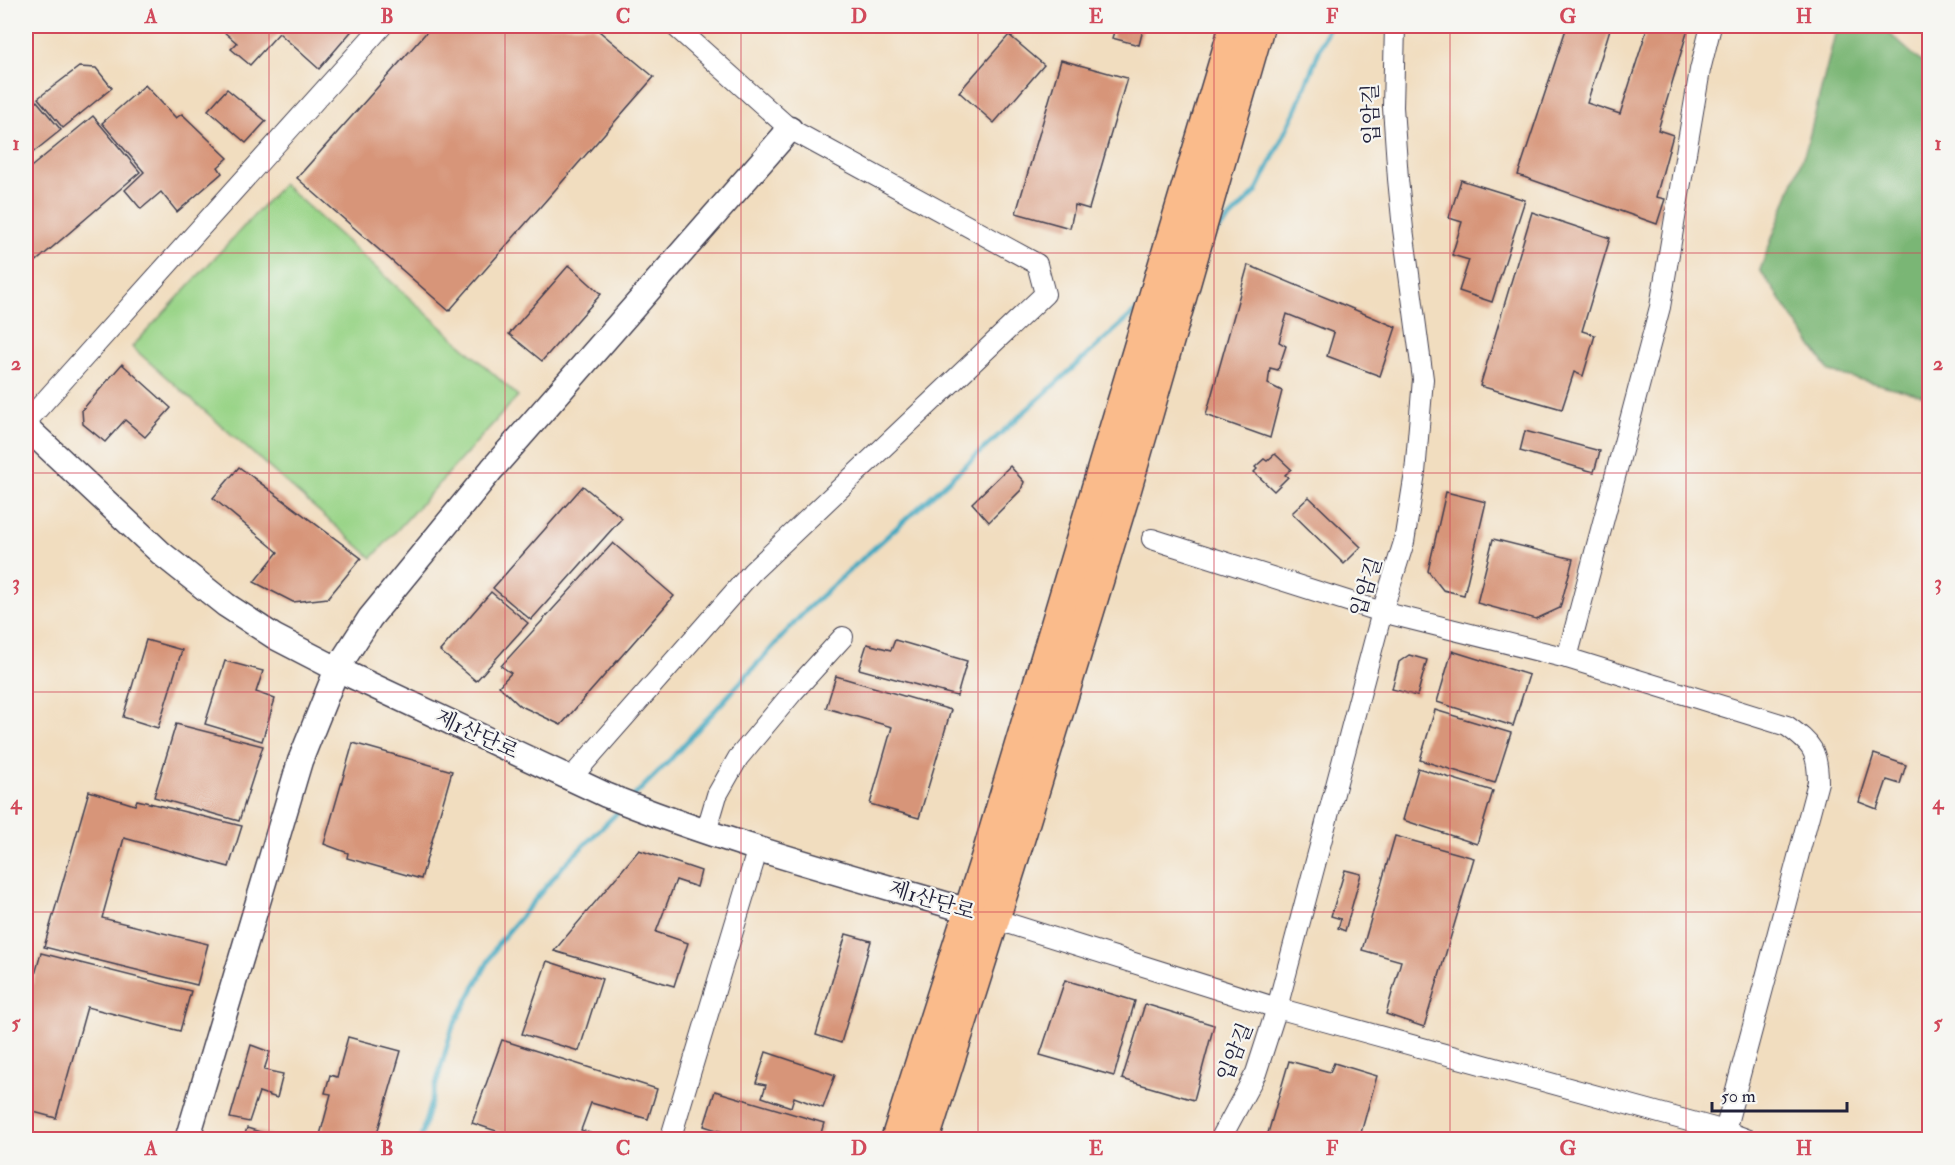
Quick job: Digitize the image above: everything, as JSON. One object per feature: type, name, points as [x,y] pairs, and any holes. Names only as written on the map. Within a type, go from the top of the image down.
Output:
[{"type":"main road","points":[[924,1140],[981,915],[1129,385],[1235,26]]},
{"type":"main road","points":[[896,1140],[981,915],[1117,519],[1259,26]]},
{"type":"street","points":[[26,422],[382,26]]},
{"type":"street","points":[[571,778],[752,572],[1045,294],[1037,264],[790,129],[675,26]]},
{"type":"street","name":"입암길","points":[[1220,1140],[1256,1073],[1277,1008],[1382,612],[1404,542],[1415,473],[1423,379],[1399,189],[1393,107],[1395,26]]},
{"type":"street","points":[[1567,658],[1660,307],[1700,70],[1711,26]]},
{"type":"street","points":[[187,1140],[300,761],[337,669],[370,618],[492,469],[790,129]]},
{"type":"street","name":"제1산단로","points":[[26,428],[140,535],[226,604],[275,636],[337,669],[606,795],[650,813],[981,915]]},
{"type":"street","points":[[1152,539],[1382,612],[1567,658],[1787,726],[1807,740],[1818,763],[1818,782],[1725,1131]]},
{"type":"street","points":[[706,832],[717,795],[738,758],[843,637]]},
{"type":"street","points":[[670,1140],[759,848]]},
{"type":"street","points":[[981,915],[1277,1008],[1725,1131],[1749,1140]]},
{"type":"green space","points":[[1837,26],[1881,26],[1929,69],[1929,397],[1830,372],[1760,270],[1807,146]]},
{"type":"green space","points":[[283,184],[518,396],[372,558],[132,347]]},
{"type":"building","points":[[217,26],[356,26],[319,69],[279,33],[250,65],[231,49],[237,43]]},
{"type":"building","points":[[432,26],[593,26],[654,77],[449,311],[297,178]]},
{"type":"building","points":[[1116,26],[1144,26],[1139,45],[1112,38]]},
{"type":"building","points":[[1567,26],[1611,26],[1587,103],[1620,114],[1648,26],[1689,26],[1658,130],[1673,135],[1656,197],[1665,199],[1657,224],[1518,175]]},
{"type":"building","points":[[1009,35],[1044,65],[994,123],[959,92]]},
{"type":"building","points":[[1061,60],[1127,78],[1089,209],[1075,205],[1070,228],[1016,213]]},
{"type":"building","points":[[79,67],[96,68],[112,88],[63,128],[38,98]]},
{"type":"building","points":[[145,85],[176,118],[182,114],[228,158],[218,167],[222,173],[177,212],[161,192],[141,209],[125,190],[144,172],[102,123]]},
{"type":"building","points":[[26,88],[61,130],[26,158]]},
{"type":"building","points":[[227,89],[266,121],[246,143],[208,110]]},
{"type":"building","points":[[93,116],[140,172],[26,270],[26,171]]},
{"type":"building","points":[[1461,180],[1525,200],[1492,302],[1459,291],[1469,260],[1452,255],[1462,222],[1449,218]]},
{"type":"building","points":[[1532,212],[1610,238],[1582,331],[1595,335],[1583,376],[1574,372],[1562,409],[1480,386]]},
{"type":"building","points":[[569,265],[601,294],[542,361],[509,334]]},
{"type":"building","points":[[1248,265],[1396,327],[1380,376],[1327,356],[1334,333],[1287,314],[1279,342],[1286,346],[1278,370],[1270,368],[1268,384],[1282,391],[1270,438],[1206,415]]},
{"type":"building","points":[[122,364],[171,408],[145,437],[125,420],[105,442],[83,424],[82,410]]},
{"type":"building","points":[[1525,431],[1600,451],[1594,472],[1520,451]]},
{"type":"building","points":[[1275,454],[1291,469],[1285,475],[1288,477],[1274,491],[1254,472],[1257,469],[1255,467],[1264,459],[1267,461]]},
{"type":"building","points":[[1010,466],[1024,482],[1021,490],[989,522],[972,503]]},
{"type":"building","points":[[239,467],[361,558],[328,598],[293,602],[254,582],[278,552],[213,498]]},
{"type":"building","points":[[583,486],[622,518],[531,620],[493,588]]},
{"type":"building","points":[[1446,492],[1486,502],[1464,595],[1443,590],[1428,571]]},
{"type":"building","points":[[1309,497],[1361,547],[1344,564],[1292,513]]},
{"type":"building","points":[[1493,539],[1573,559],[1560,608],[1536,619],[1477,603]]},
{"type":"building","points":[[613,543],[674,596],[561,725],[519,705],[499,686],[511,673],[501,666]]},
{"type":"building","points":[[491,592],[528,623],[476,681],[440,651]]},
{"type":"building","points":[[146,640],[182,650],[158,728],[123,717]]},
{"type":"building","points":[[895,640],[967,661],[957,696],[859,669],[867,644],[891,650]]},
{"type":"building","points":[[1452,651],[1529,675],[1513,726],[1437,702]]},
{"type":"building","points":[[1409,655],[1427,660],[1417,696],[1392,689],[1399,662]]},
{"type":"building","points":[[225,661],[263,671],[256,692],[275,699],[262,741],[205,724]]},
{"type":"building","points":[[836,676],[951,710],[919,818],[870,804],[892,727],[826,708]]},
{"type":"building","points":[[1435,710],[1511,733],[1495,783],[1420,760]]},
{"type":"building","points":[[176,724],[263,746],[239,821],[154,797]]},
{"type":"building","points":[[353,743],[452,771],[421,879],[347,858],[348,853],[324,844]]},
{"type":"building","points":[[1874,754],[1906,765],[1900,784],[1887,780],[1877,809],[1859,802]]},
{"type":"building","points":[[1418,768],[1493,791],[1477,844],[1403,820]]},
{"type":"building","points":[[89,791],[135,805],[137,800],[242,826],[229,867],[124,838],[102,918],[208,944],[197,985],[44,947]]},
{"type":"building","points":[[1395,836],[1474,858],[1424,1027],[1386,1014],[1401,961],[1362,950]]},
{"type":"building","points":[[639,850],[701,871],[697,887],[676,880],[656,932],[688,943],[674,986],[554,951]]},
{"type":"building","points":[[1345,870],[1361,874],[1345,931],[1338,928],[1341,919],[1331,916]]},
{"type":"building","points":[[846,934],[871,941],[841,1043],[816,1035]]},
{"type":"building","points":[[41,953],[191,991],[180,1031],[87,1007],[56,1118],[26,1110],[26,1007]]},
{"type":"building","points":[[547,961],[602,979],[579,1051],[522,1034]]},
{"type":"building","points":[[1065,980],[1135,1001],[1114,1076],[1040,1055]]},
{"type":"building","points":[[1145,1004],[1214,1025],[1194,1100],[1122,1079]]},
{"type":"building","points":[[348,1037],[401,1051],[375,1140],[337,1140],[320,1135],[331,1094],[325,1093],[330,1075],[337,1077]]},
{"type":"building","points":[[502,1040],[657,1089],[648,1119],[591,1103],[581,1130],[590,1133],[588,1140],[524,1140],[472,1123]]},
{"type":"building","points":[[251,1045],[270,1052],[264,1070],[283,1074],[277,1098],[259,1092],[249,1122],[230,1118]]},
{"type":"building","points":[[766,1052],[835,1075],[823,1108],[794,1097],[791,1107],[762,1097],[766,1085],[756,1083]]},
{"type":"building","points":[[1289,1061],[1330,1072],[1334,1063],[1377,1076],[1359,1140],[1266,1140]]},
{"type":"building","points":[[715,1091],[824,1123],[819,1140],[748,1140],[704,1126]]},
{"type":"building","points":[[247,1128],[283,1139],[283,1140],[243,1140]]},
{"type":"waterway","points":[[1212,236],[1256,192],[1295,112],[1329,26]]},
{"type":"waterway","points":[[633,797],[669,761],[808,608],[1139,308]]},
{"type":"waterway","points":[[420,1140],[452,1029],[497,945],[564,865],[622,808]]}]
